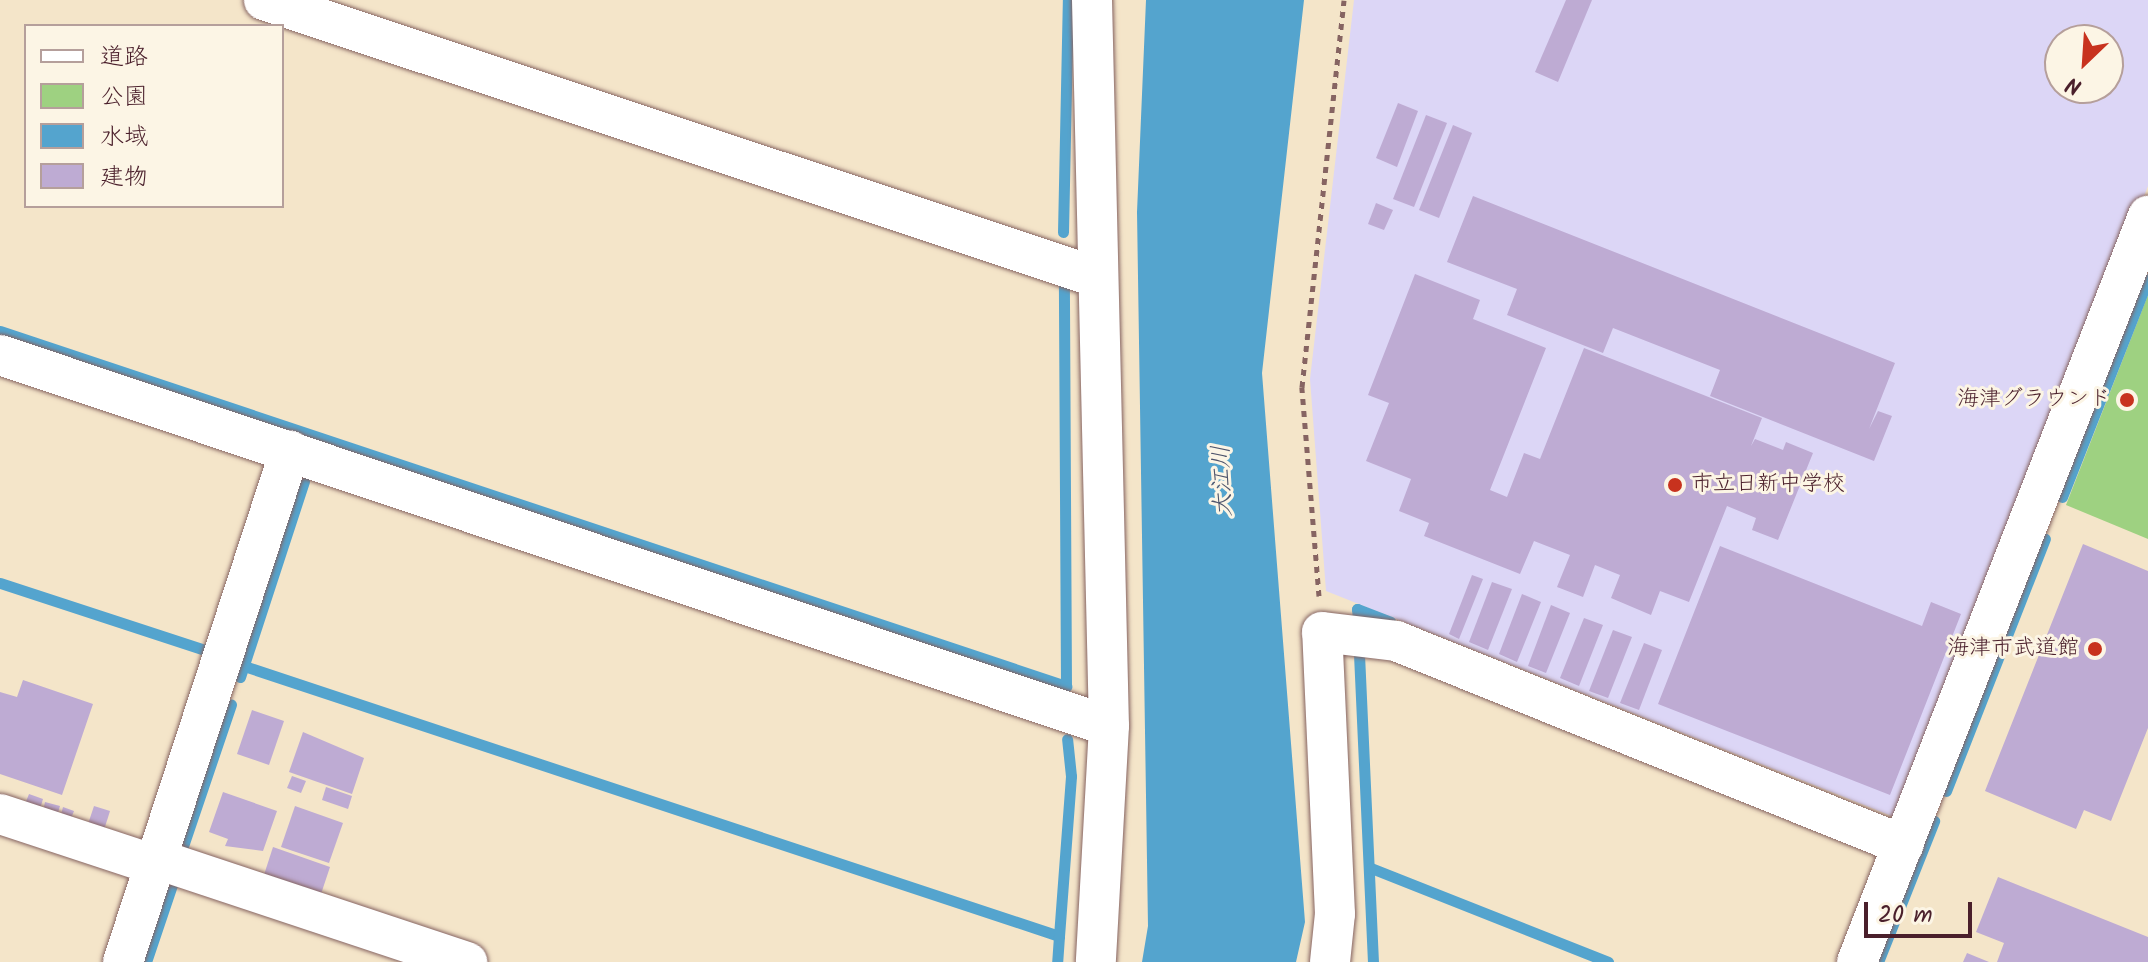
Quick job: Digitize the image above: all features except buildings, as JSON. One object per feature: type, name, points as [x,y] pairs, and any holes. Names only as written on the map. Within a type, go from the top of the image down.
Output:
[{"type":"street","points":[[264,0],[1093,276]]},
{"type":"street","points":[[1092,0],[1093,276],[1109,726],[1096,962]]},
{"type":"street","points":[[1857,962],[2148,216]]},
{"type":"street","points":[[0,355],[1109,726]]},
{"type":"street","points":[[123,962],[290,451]]},
{"type":"street","points":[[1330,962],[1335,914],[1322,632],[1396,641],[1903,845]]},
{"type":"street","points":[[0,814],[467,962]]},
{"type":"path","points":[[1322,632],[1302,387],[1344,0]]},
{"type":"shaded area","name":"市立日新中学校","points":[[1354,0],[2148,0],[2148,186],[1899,819],[1326,591],[1310,379]]},
{"type":"green space","name":"海津グラウンド","points":[[2148,295],[2148,539],[2066,505]]},
{"type":"water","name":"大江川","points":[[1146,0],[1304,0],[1262,373],[1305,922],[1296,962],[1142,962],[1148,926],[1137,212]]},
{"type":"waterway","points":[[1063,232],[1068,0]]},
{"type":"waterway","points":[[0,331],[1066,686],[1064,277]]},
{"type":"waterway","points":[[2062,497],[2148,279]]},
{"type":"waterway","points":[[240,677],[304,481]]},
{"type":"waterway","points":[[1946,791],[2045,539]]},
{"type":"waterway","points":[[0,583],[211,652]]},
{"type":"waterway","points":[[1358,620],[1357,609],[1391,622]]},
{"type":"waterway","points":[[1359,654],[1373,962]]},
{"type":"waterway","points":[[235,663],[1059,936],[1057,962]]},
{"type":"waterway","points":[[180,855],[231,704]]},
{"type":"waterway","points":[[1059,936],[1071,776],[1067,739]]},
{"type":"waterway","points":[[1878,962],[1934,821]]},
{"type":"waterway","points":[[1371,868],[1608,962]]},
{"type":"waterway","points":[[146,962],[173,882]]},
{"type":"place","name":"海津グラウンド","points":[[2127,400]]},
{"type":"place","name":"市立日新中学校","points":[[1675,485]]},
{"type":"place","name":"海津市武道館","points":[[2095,649]]}]
